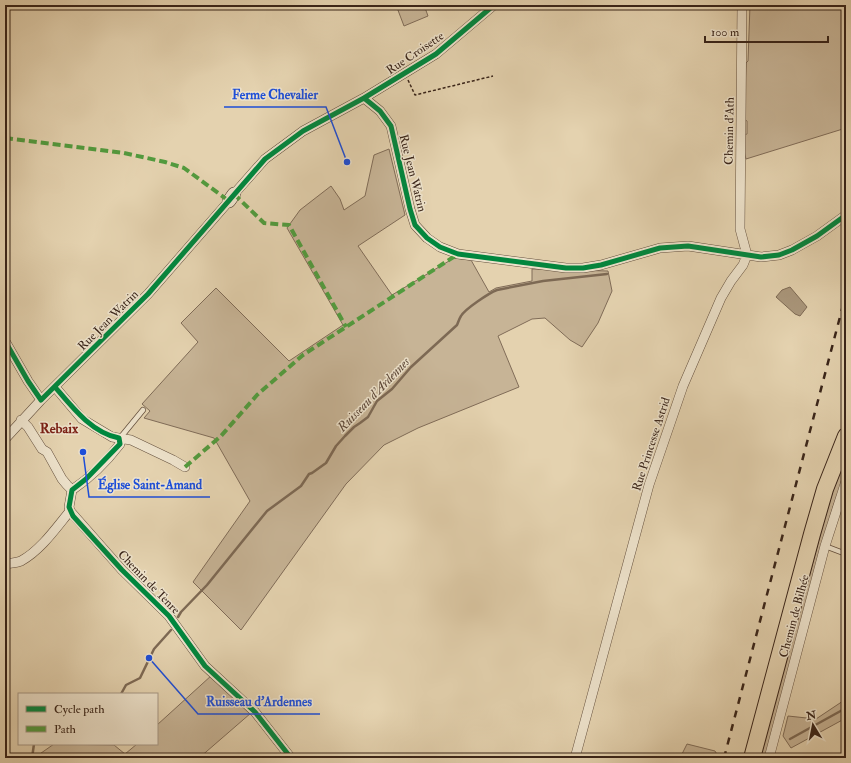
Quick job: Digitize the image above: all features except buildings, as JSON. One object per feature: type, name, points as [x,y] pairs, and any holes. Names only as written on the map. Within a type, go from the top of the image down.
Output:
[{"type":"highway","points":[[752,758],[825,489],[846,436]]},
{"type":"street","name":"Rue Croisette","points":[[364,98],[436,54],[494,5]]},
{"type":"street","name":"Chemin d'Ath","points":[[742,5],[740,229],[747,256]]},
{"type":"street","name":"Rue Jean Watrin","points":[[5,439],[21,420],[148,294],[265,160],[303,131],[364,98],[380,111],[391,126],[410,210],[415,225],[427,238],[440,247],[458,254],[566,268],[583,268],[601,265],[660,248],[688,246],[710,248],[747,256]]},
{"type":"street","points":[[747,256],[762,257],[779,255],[792,250],[817,236],[846,215]]},
{"type":"street","name":"Rue Princesse Astrid","points":[[575,758],[650,485],[683,386],[721,298],[743,265],[747,256]]},
{"type":"street","points":[[5,341],[28,381],[41,400]]},
{"type":"street","points":[[55,386],[82,419],[112,437],[131,440],[185,467]]},
{"type":"street","points":[[21,420],[28,427],[42,449],[47,452],[62,479],[72,490]]},
{"type":"street","points":[[5,564],[20,561],[33,552],[70,511],[69,507],[72,490],[86,479],[114,452],[120,444],[119,438]]},
{"type":"street","name":"Chemin de Bilhée","points":[[769,758],[825,546],[846,481]]},
{"type":"street","name":"Chemin de Tenre","points":[[70,511],[122,570],[169,616],[205,666],[255,712],[291,758]]},
{"type":"lane","points":[[119,438],[142,410]]},
{"type":"lane","points":[[825,546],[846,554]]},
{"type":"path","points":[[404,74],[415,95],[493,76]]},
{"type":"shaded area","points":[[396,5],[424,5],[428,16],[404,26]]},
{"type":"shaded area","points":[[750,5],[846,5],[846,128],[746,159],[744,151],[744,135],[747,134],[747,121],[744,119]]},
{"type":"shaded area","points":[[389,149],[405,215],[358,246],[392,295],[454,258],[471,260],[489,292],[496,288],[532,281],[532,269],[608,271],[612,291],[598,323],[582,347],[570,340],[545,318],[532,319],[498,336],[519,387],[418,428],[384,445],[346,484],[241,630],[193,582],[250,501],[214,438],[144,418],[150,411],[142,404],[198,342],[181,323],[216,288],[289,361],[343,325],[287,228],[300,210],[331,186],[340,199],[344,210],[365,196],[374,155]]},
{"type":"shaded area","points":[[790,287],[807,307],[800,316],[795,314],[776,297],[782,290]]},
{"type":"shaded area","points":[[846,454],[846,471],[833,507],[766,758],[760,758],[824,521]]},
{"type":"shaded area","points":[[212,675],[251,713],[199,758],[34,758],[53,745],[114,745],[125,754],[136,745],[158,745],[158,724]]},
{"type":"shaded area","points":[[846,699],[846,718],[791,748],[783,736],[788,716],[816,719]]},
{"type":"shaded area","points":[[687,744],[715,751],[718,758],[680,758]]},
{"type":"waterway","name":"Ruisseau d'Ardennes","points":[[178,617],[207,585],[267,511],[301,486],[309,474],[326,463],[336,446],[345,436],[354,427],[368,417],[377,401],[392,389],[411,367],[457,325],[463,313],[472,305],[497,290],[543,281],[607,274]]},
{"type":"waterway","name":"Ruisseau d'Ardennes","points":[[122,693],[126,685],[140,678],[154,649],[171,630]]},
{"type":"waterway","points":[[790,739],[846,708]]},
{"type":"waterway","name":"Ruisseau d'Ardennes","points":[[32,758],[34,745]]},
{"type":"railway","points":[[724,758],[846,294]]},
{"type":"marked path","points":[[5,138],[124,153],[165,162],[184,168],[229,201]]},
{"type":"marked path","points":[[234,194],[264,223],[289,225],[346,327]]},
{"type":"marked path","points":[[185,467],[221,436],[257,395],[303,355],[458,254]]},
{"type":"cycle path","points":[[5,341],[28,381],[41,400],[148,294],[265,159],[303,131],[364,98],[436,54],[494,5]]},
{"type":"cycle path","points":[[364,98],[380,111],[391,126],[415,225],[427,238],[440,247],[458,254],[566,268],[583,268],[601,265],[660,248],[688,246],[761,257],[779,255],[792,250],[817,236],[846,215]]},
{"type":"cycle path","points":[[55,387],[83,418],[100,431],[119,438],[120,444],[86,479],[72,490],[69,507],[73,516],[122,570],[169,616],[205,666],[255,712],[291,758]]},
{"type":"place","name":"Ferme Chevalier","points":[[347,162]]},
{"type":"place","name":"Église Saint-Amand","points":[[83,452]]},
{"type":"place","name":"Ruisseau d'Ardennes","points":[[149,658]]},
{"type":"district","name":"Rebaix","points":[[59,428]]}]
